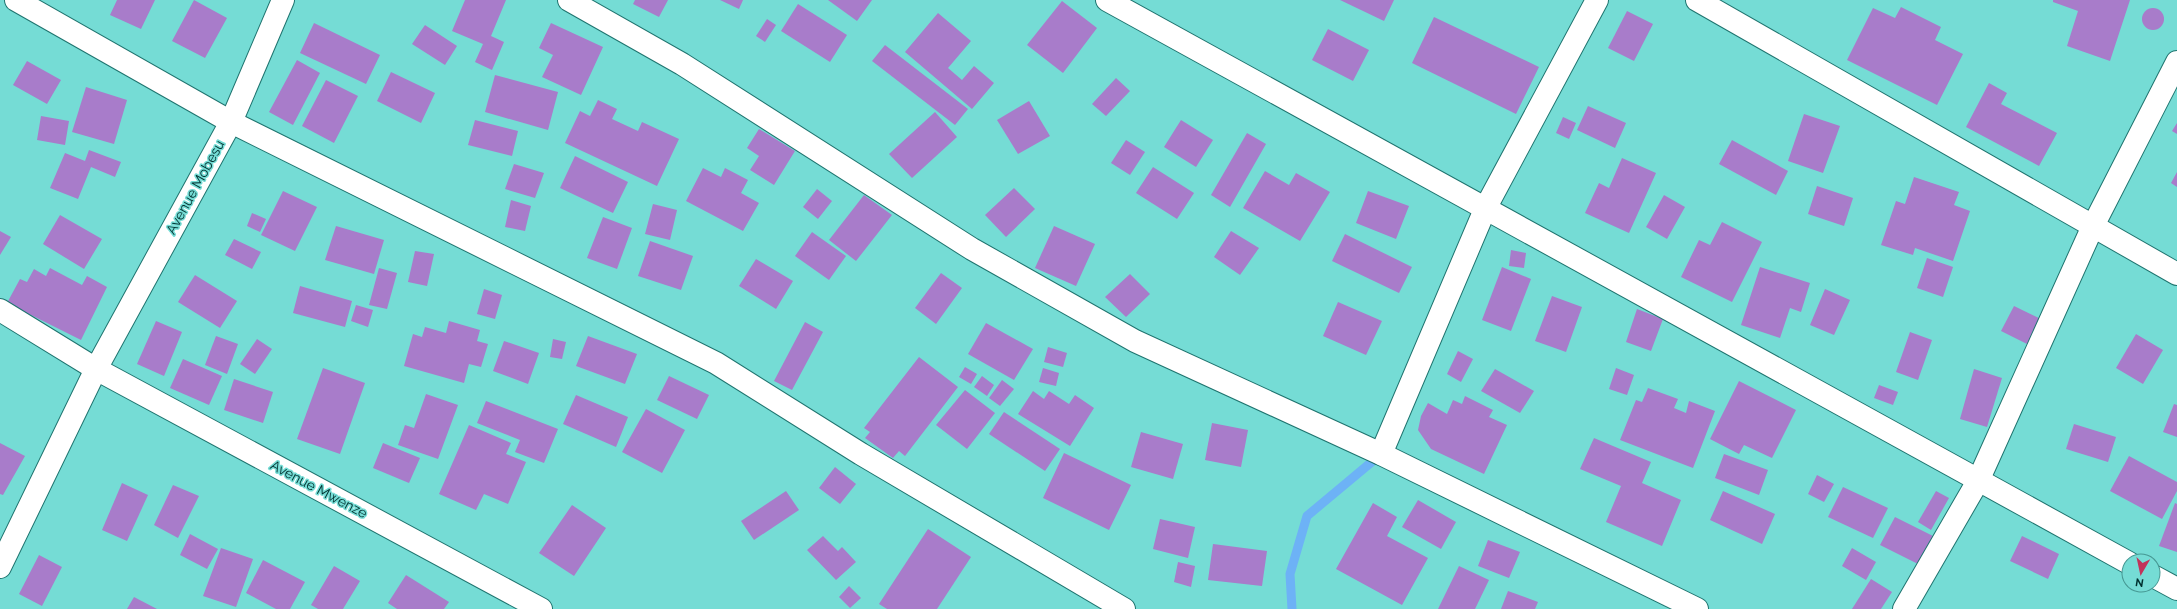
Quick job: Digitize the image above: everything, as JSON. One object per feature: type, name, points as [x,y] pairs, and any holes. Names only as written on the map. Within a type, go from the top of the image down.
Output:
[{"type":"street","points":[[16,0],[231,122],[716,363],[861,454],[1124,609]]},
{"type":"street","name":"Avenue Mobesu","points":[[0,567],[96,369],[231,122],[283,0]]},
{"type":"street","points":[[569,0],[682,64],[972,249],[1135,340],[1381,454],[1697,609]]},
{"type":"street","points":[[1107,0],[1486,207],[1978,481],[2121,559]]},
{"type":"street","points":[[1381,454],[1486,207],[1597,0]]},
{"type":"street","points":[[1697,0],[2177,274]]},
{"type":"street","points":[[1904,609],[1978,481],[2093,226],[2177,62]]},
{"type":"street","name":"Avenue Mwenze","points":[[0,310],[96,369],[541,609]]},
{"type":"street","points":[[2161,580],[2177,589]]},
{"type":"building","points":[[117,0],[155,0],[141,29],[110,15]]},
{"type":"building","points":[[194,0],[227,18],[205,58],[172,41]]},
{"type":"building","points":[[465,0],[506,0],[491,36],[504,42],[492,70],[475,62],[483,44],[452,31]]},
{"type":"building","points":[[635,0],[668,0],[659,17],[633,4]]},
{"type":"building","points":[[720,0],[743,0],[739,9]]},
{"type":"building","points":[[828,0],[872,0],[857,21]]},
{"type":"building","points":[[1340,0],[1394,0],[1384,21]]},
{"type":"building","points":[[2053,0],[2130,0],[2110,61],[2067,46],[2078,11],[2053,2]]},
{"type":"building","points":[[1062,1],[1097,28],[1063,73],[1027,45]]},
{"type":"building","points":[[798,4],[847,35],[830,62],[781,31]]},
{"type":"building","points":[[1901,7],[1941,27],[1935,40],[1963,54],[1937,105],[1847,60],[1873,8],[1895,18]]},
{"type":"building","points":[[2153,8],[2161,11],[2164,19],[2161,27],[2153,30],[2145,27],[2142,19],[2145,11]]},
{"type":"building","points":[[1627,11],[1653,24],[1634,61],[1608,48]]},
{"type":"building","points":[[938,13],[971,41],[948,68],[962,80],[974,66],[994,83],[972,109],[905,52]]},
{"type":"building","points":[[1434,17],[1539,67],[1516,114],[1412,63]]},
{"type":"building","points":[[767,19],[776,25],[765,42],[756,36]]},
{"type":"building","points":[[314,23],[380,55],[366,84],[300,53]]},
{"type":"building","points":[[551,23],[603,47],[581,95],[542,77],[553,55],[539,48]]},
{"type":"building","points":[[425,25],[457,46],[445,65],[412,44]]},
{"type":"building","points":[[1328,29],[1369,50],[1353,81],[1312,60]]},
{"type":"building","points":[[885,45],[968,109],[955,125],[872,61]]},
{"type":"building","points":[[297,60],[320,73],[293,125],[269,112]]},
{"type":"building","points":[[27,61],[61,80],[47,104],[13,85]]},
{"type":"building","points":[[391,72],[435,93],[421,123],[377,101]]},
{"type":"building","points":[[495,75],[558,92],[548,130],[485,112]]},
{"type":"building","points":[[1116,78],[1130,91],[1106,116],[1092,104]]},
{"type":"building","points":[[326,80],[358,96],[334,143],[302,126]]},
{"type":"building","points":[[1989,83],[2007,93],[2001,104],[2057,133],[2039,166],[1966,127]]},
{"type":"building","points":[[86,87],[127,100],[114,144],[72,132]]},
{"type":"building","points":[[598,100],[617,109],[612,119],[638,131],[642,122],[679,139],[657,186],[565,143],[580,111],[590,116]]},
{"type":"building","points":[[1029,101],[1050,136],[1018,154],[997,120]]},
{"type":"building","points":[[1588,106],[1626,123],[1615,148],[1577,130]]},
{"type":"building","points":[[935,112],[957,137],[912,178],[889,154]]},
{"type":"building","points":[[1804,114],[1840,126],[1823,173],[1788,161]]},
{"type":"building","points":[[41,116],[69,121],[65,145],[37,140]]},
{"type":"building","points":[[1563,117],[1576,123],[1569,139],[1556,133]]},
{"type":"building","points":[[475,120],[518,131],[512,156],[468,145]]},
{"type":"building","points":[[1181,120],[1213,140],[1196,167],[1164,147]]},
{"type":"building","points":[[2177,123],[2177,134],[2172,131]]},
{"type":"building","points":[[759,129],[795,151],[774,185],[750,170],[759,156],[747,148]]},
{"type":"building","points":[[1247,133],[1266,144],[1230,207],[1211,195]]},
{"type":"building","points":[[1126,140],[1145,152],[1130,175],[1111,163]]},
{"type":"building","points":[[1732,140],[1788,171],[1776,195],[1719,164]]},
{"type":"building","points":[[89,150],[121,162],[115,177],[91,167],[78,199],[50,188],[65,153],[85,161]]},
{"type":"building","points":[[575,156],[628,182],[613,213],[560,188]]},
{"type":"building","points":[[1622,158],[1656,173],[1629,233],[1585,213],[1599,183],[1609,188]]},
{"type":"building","points":[[514,164],[544,173],[535,198],[505,189]]},
{"type":"building","points":[[1153,167],[1194,193],[1177,219],[1136,193]]},
{"type":"building","points":[[703,168],[721,177],[725,168],[748,180],[741,193],[759,203],[743,231],[686,201]]},
{"type":"building","points":[[1265,171],[1289,185],[1296,173],[1330,192],[1300,241],[1243,208]]},
{"type":"building","points":[[2177,172],[2177,187],[2171,183]]},
{"type":"building","points":[[1914,177],[1959,192],[1954,205],[1970,211],[1953,261],[1915,248],[1913,255],[1881,245],[1896,201],[1905,204]]},
{"type":"building","points":[[1817,186],[1853,198],[1844,226],[1808,214]]},
{"type":"building","points":[[1014,188],[1035,209],[1006,237],[985,215]]},
{"type":"building","points":[[817,189],[832,201],[818,219],[803,207]]},
{"type":"building","points":[[283,191],[317,207],[295,251],[261,235]]},
{"type":"building","points":[[1368,191],[1409,206],[1396,239],[1356,223]]},
{"type":"building","points":[[864,195],[892,215],[856,261],[829,240]]},
{"type":"building","points":[[1664,195],[1685,207],[1667,239],[1646,227]]},
{"type":"building","points":[[511,200],[531,206],[525,231],[505,227]]},
{"type":"building","points":[[653,204],[677,210],[670,240],[645,234]]},
{"type":"building","points":[[252,213],[266,219],[260,232],[247,226]]},
{"type":"building","points":[[60,215],[102,239],[84,269],[43,244]]},
{"type":"building","points":[[603,217],[632,228],[617,269],[587,258]]},
{"type":"building","points":[[1722,222],[1762,242],[1732,302],[1681,277],[1699,240],[1710,245]]},
{"type":"building","points":[[336,226],[384,240],[374,274],[325,260]]},
{"type":"building","points":[[1054,226],[1095,244],[1076,286],[1035,268]]},
{"type":"building","points":[[0,231],[11,237],[0,255]]},
{"type":"building","points":[[1231,231],[1259,248],[1240,275],[1214,257]]},
{"type":"building","points":[[812,232],[846,256],[829,280],[795,256]]},
{"type":"building","points":[[1345,234],[1412,267],[1399,293],[1332,261]]},
{"type":"building","points":[[234,239],[261,252],[252,269],[225,255]]},
{"type":"building","points":[[650,241],[693,256],[681,290],[638,276]]},
{"type":"building","points":[[1511,250],[1526,253],[1524,268],[1509,266]]},
{"type":"building","points":[[415,251],[434,254],[427,286],[408,282]]},
{"type":"building","points":[[1927,258],[1953,267],[1943,297],[1917,288]]},
{"type":"building","points":[[756,259],[793,281],[776,309],[739,286]]},
{"type":"building","points":[[1502,267],[1531,279],[1511,331],[1482,320]]},
{"type":"building","points":[[1760,267],[1810,283],[1801,312],[1790,308],[1780,338],[1741,325]]},
{"type":"building","points":[[50,268],[82,285],[87,276],[107,287],[81,340],[7,303],[20,279],[27,282],[34,269],[46,276]]},
{"type":"building","points":[[379,268],[397,273],[387,309],[369,305]]},
{"type":"building","points":[[941,273],[962,288],[936,324],[915,308]]},
{"type":"building","points":[[1130,274],[1150,294],[1126,317],[1105,297]]},
{"type":"building","points":[[195,275],[237,301],[220,328],[178,302]]},
{"type":"building","points":[[300,286],[352,301],[345,327],[293,313]]},
{"type":"building","points":[[484,289],[502,295],[495,319],[477,314]]},
{"type":"building","points":[[1825,289],[1850,300],[1834,335],[1810,325]]},
{"type":"building","points":[[1552,296],[1582,307],[1566,352],[1535,341]]},
{"type":"building","points":[[1338,302],[1382,321],[1366,355],[1323,336]]},
{"type":"building","points":[[356,305],[373,310],[368,327],[351,321]]},
{"type":"building","points":[[2014,306],[2045,321],[2033,347],[2001,331]]},
{"type":"building","points":[[1637,309],[1663,319],[1651,351],[1626,342]]},
{"type":"building","points":[[156,321],[182,332],[164,376],[137,364]]},
{"type":"building","points":[[449,321],[480,330],[477,341],[488,344],[481,367],[469,364],[464,383],[404,366],[413,334],[422,337],[425,327],[446,333]]},
{"type":"building","points":[[805,322],[823,332],[792,390],[774,381]]},
{"type":"building","points":[[986,323],[1033,349],[1014,380],[968,354]]},
{"type":"building","points":[[1910,332],[1932,340],[1918,380],[1896,372]]},
{"type":"building","points":[[2136,334],[2163,350],[2143,384],[2116,368]]},
{"type":"building","points":[[216,336],[238,344],[227,374],[205,365]]},
{"type":"building","points":[[588,336],[637,354],[625,384],[576,366]]},
{"type":"building","points":[[257,339],[272,349],[255,374],[240,364]]},
{"type":"building","points":[[553,339],[566,342],[562,359],[550,357]]},
{"type":"building","points":[[504,341],[539,353],[528,384],[493,371]]},
{"type":"building","points":[[1048,347],[1067,353],[1063,367],[1044,362]]},
{"type":"building","points":[[1458,351],[1473,359],[1461,382],[1447,374]]},
{"type":"building","points":[[919,357],[958,387],[905,456],[899,451],[893,458],[865,438],[870,432],[864,428]]},
{"type":"building","points":[[183,359],[222,376],[209,405],[170,388]]},
{"type":"building","points":[[965,367],[977,374],[971,384],[959,377]]},
{"type":"building","points":[[323,368],[365,383],[340,454],[297,439]]},
{"type":"building","points":[[1043,368],[1059,373],[1056,386],[1039,382]]},
{"type":"building","points":[[1616,368],[1634,375],[1627,395],[1609,389]]},
{"type":"building","points":[[1495,369],[1534,391],[1520,413],[1481,391]]},
{"type":"building","points":[[1974,369],[2002,378],[1987,427],[1960,419]]},
{"type":"building","points":[[669,376],[709,395],[697,419],[657,400]]},
{"type":"building","points":[[982,376],[994,385],[987,396],[974,387]]},
{"type":"building","points":[[234,379],[273,392],[263,423],[224,410]]},
{"type":"building","points":[[1002,380],[1014,389],[1000,406],[989,398]]},
{"type":"building","points":[[1739,381],[1796,410],[1772,458],[1744,445],[1739,454],[1710,439]]},
{"type":"building","points":[[1879,385],[1898,392],[1893,405],[1874,398]]},
{"type":"building","points":[[1648,388],[1678,399],[1674,408],[1686,413],[1689,401],[1715,411],[1693,468],[1620,440],[1636,400],[1642,402]]},
{"type":"building","points":[[965,390],[995,413],[967,449],[936,425]]},
{"type":"building","points":[[1033,391],[1044,399],[1049,391],[1069,404],[1075,395],[1094,408],[1070,446],[1018,414]]},
{"type":"building","points":[[426,394],[458,405],[438,459],[398,445],[405,425],[414,428]]},
{"type":"building","points":[[576,395],[628,417],[616,447],[563,424]]},
{"type":"building","points":[[1465,396],[1493,410],[1489,417],[1507,425],[1484,474],[1431,449],[1418,430],[1421,416],[1428,403],[1447,414],[1453,400],[1462,404]]},
{"type":"building","points":[[486,401],[558,429],[544,463],[515,452],[520,440],[477,423]]},
{"type":"building","points":[[2174,404],[2177,405],[2177,437],[2163,432]]},
{"type":"building","points":[[646,409],[685,430],[662,473],[622,452]]},
{"type":"building","points":[[1004,412],[1060,449],[1045,471],[989,434]]},
{"type":"building","points":[[1212,423],[1248,430],[1241,467],[1205,460]]},
{"type":"building","points":[[2074,424],[2116,437],[2108,462],[2066,449]]},
{"type":"building","points":[[469,425],[511,443],[506,454],[526,462],[508,504],[484,494],[476,510],[439,494]]},
{"type":"building","points":[[1141,432],[1183,444],[1173,479],[1131,467]]},
{"type":"building","points":[[1594,438],[1651,462],[1642,483],[1681,500],[1662,546],[1606,522],[1621,486],[1580,469]]},
{"type":"building","points":[[0,443],[25,456],[3,495],[0,494]]},
{"type":"building","points":[[383,443],[420,458],[409,483],[373,468]]},
{"type":"building","points":[[1064,453],[1131,485],[1109,530],[1043,498]]},
{"type":"building","points":[[1724,454],[1768,470],[1759,495],[1715,478]]},
{"type":"building","points":[[2129,456],[2177,482],[2177,491],[2162,519],[2110,491]]},
{"type":"building","points":[[835,467],[856,484],[840,504],[819,488]]},
{"type":"building","points":[[1817,475],[1834,484],[1824,502],[1808,494]]},
{"type":"building","points":[[122,483],[148,495],[127,541],[102,530]]},
{"type":"building","points":[[173,485],[199,496],[178,538],[154,525]]},
{"type":"building","points":[[1843,487],[1888,508],[1873,538],[1828,517]]},
{"type":"building","points":[[786,491],[799,510],[754,540],[741,521]]},
{"type":"building","points":[[1723,491],[1775,514],[1762,544],[1710,520]]},
{"type":"building","points":[[1936,491],[1949,498],[1931,530],[1918,522]]},
{"type":"building","points":[[1418,500],[1456,522],[1441,549],[1402,527]]},
{"type":"building","points":[[1373,503],[1397,517],[1387,536],[1428,558],[1402,605],[1336,569]]},
{"type":"building","points":[[2175,503],[2177,504],[2177,552],[2159,546]]},
{"type":"building","points":[[572,505],[606,528],[574,576],[539,553]]},
{"type":"building","points":[[1895,517],[1933,536],[1918,564],[1880,545]]},
{"type":"building","points":[[1160,519],[1195,527],[1188,558],[1153,549]]},
{"type":"building","points":[[928,529],[971,557],[937,609],[887,609],[879,604]]},
{"type":"building","points":[[190,534],[218,549],[207,569],[180,555]]},
{"type":"building","points":[[823,536],[838,551],[842,547],[856,562],[836,580],[807,550]]},
{"type":"building","points":[[2022,536],[2059,554],[2048,579],[2010,561]]},
{"type":"building","points":[[1488,540],[1520,552],[1509,578],[1478,566]]},
{"type":"building","points":[[1213,544],[1267,551],[1262,586],[1208,580]]},
{"type":"building","points":[[221,548],[253,559],[236,607],[203,596]]},
{"type":"building","points":[[1852,548],[1876,562],[1866,580],[1842,566]]},
{"type":"building","points":[[39,555],[62,567],[42,606],[19,594]]},
{"type":"building","points":[[263,560],[305,582],[290,609],[276,609],[246,593]]},
{"type":"building","points":[[1178,562],[1195,566],[1191,587],[1174,582]]},
{"type":"building","points":[[334,566],[360,581],[343,609],[318,609],[311,605]]},
{"type":"building","points":[[1459,566],[1489,580],[1475,609],[1438,609]]},
{"type":"building","points":[[406,575],[449,602],[444,609],[397,609],[388,603]]},
{"type":"building","points":[[1871,579],[1892,592],[1881,609],[1852,609]]},
{"type":"building","points":[[849,586],[861,598],[850,608],[839,597]]},
{"type":"building","points":[[1508,591],[1538,602],[1535,609],[1501,609]]},
{"type":"building","points":[[134,597],[157,609],[127,609]]},
{"type":"waterway","points":[[1292,609],[1290,574],[1307,516],[1380,455]]}]
